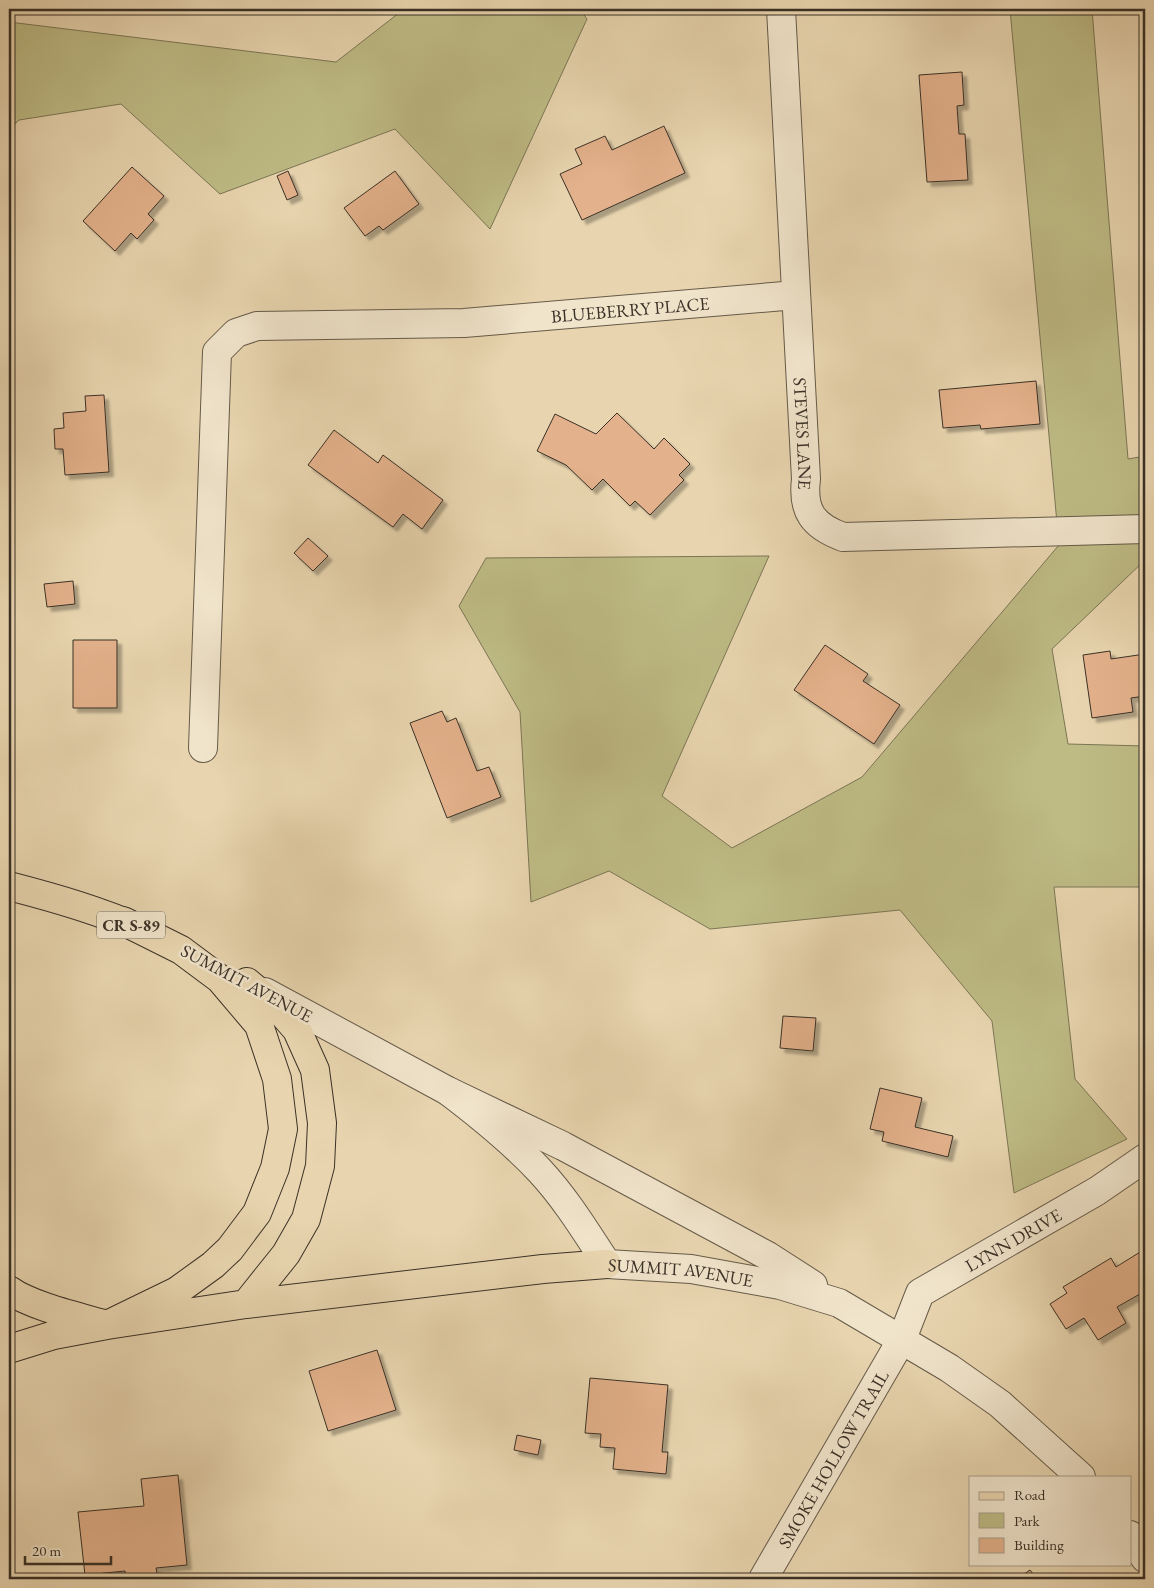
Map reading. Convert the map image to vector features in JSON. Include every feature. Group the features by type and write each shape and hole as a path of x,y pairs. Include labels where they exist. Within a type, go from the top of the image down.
{"main road":[{"name":"SUMMIT AVENUE","path":"9,886 54,898 123,921 194,954 247,982"},
{"path":"9,1290 16,1295 60,1311 107,1325 177,1292 213,1265 230,1249 257,1213 275,1168 283,1129 277,1079 259,1025 220,979 181,950 123,921"},
{"path":"246,1304 286,1254 306,1219 320,1166 322,1123 314,1070 297,1030 278,1008 247,982"},
{"path":"9,1350 54,1335 246,1304 543,1269 607,1264"}],"street":[{"name":"STEVES LANE","path":"781,9 806,505 814,521 827,532 843,537 1145,529"},
{"name":"BLUEBERRY PLACE","path":"203,748 217,352 236,333 256,326 464,323 796,295"},
{"name":"SUMMIT AVENUE","path":"247,982 448,1090 563,1146 768,1256 839,1303 902,1338 949,1368 1000,1404 1080,1476"},
{"name":"SUMMIT AVENUE","path":"448,1090 497,1128 541,1172 576,1217 607,1264 691,1268 780,1285 839,1303"},
{"name":"LYNN DRIVE","path":"902,1338 920,1293 1097,1191 1145,1158"},
{"name":"SMOKE HOLLOW TRAIL","path":"763,1579 902,1338"},
{"path":"1132,1537 1145,1558"}],"green space":[{"path":"404,9 580,9 587,19 490,229 395,129 220,194 121,104 19,120 9,130 9,22 336,62"},
{"path":"1010,9 1092,9 1128,459 1145,456 1145,560 1052,649 1068,744 1145,746 1145,887 1054,887 1075,1079 1127,1139 1014,1193 992,1021 900,910 710,929 609,871 531,902 520,712 459,606 486,558 769,556 662,796 732,848 862,777 1059,545"}],"building":[{"path":"962,72 964,105 957,106 959,134 965,134 968,180 927,182 919,75"},
{"path":"664,126 685,173 582,220 560,174 582,164 575,149 605,136 612,150"},
{"path":"132,167 164,196 148,214 154,220 137,239 131,233 115,251 83,221"},
{"path":"288,171 298,195 287,200 277,176"},
{"path":"395,171 419,204 383,230 379,226 365,236 344,208"},
{"path":"1036,381 1040,424 981,429 980,425 943,428 939,390"},
{"path":"104,395 109,472 65,475 63,449 55,449 54,429 64,428 63,413 86,411 85,396"},
{"path":"617,413 654,449 664,438 690,464 679,475 684,480 650,515 635,501 630,506 603,479 592,490 566,465 537,451 555,414 596,434"},
{"path":"334,430 378,463 383,455 443,500 422,529 403,514 393,527 308,465"},
{"path":"308,538 328,556 313,571 294,553"},
{"path":"73,581 75,604 47,607 44,584"},
{"path":"73,640 117,640 117,708 73,708"},
{"path":"825,645 868,674 863,681 900,705 874,744 794,690"},
{"path":"1110,651 1111,659 1145,654 1145,696 1131,698 1133,712 1092,718 1083,655"},
{"path":"442,711 447,722 456,718 477,771 489,767 501,797 447,818 410,723"},
{"path":"783,1016 816,1018 813,1051 780,1048"},
{"path":"880,1088 922,1098 915,1127 953,1136 948,1157 882,1141 884,1132 870,1129"},
{"path":"1145,1249 1145,1302 1140,1294 1117,1307 1126,1323 1098,1340 1084,1318 1066,1329 1050,1304 1067,1293 1063,1287 1111,1258 1116,1267"},
{"path":"377,1350 396,1410 328,1431 309,1371"},
{"path":"590,1378 668,1385 662,1452 668,1452 666,1474 613,1469 615,1448 600,1447 601,1434 585,1433"},
{"path":"517,1435 541,1440 538,1455 514,1450"},
{"path":"178,1475 187,1565 156,1568 157,1573 153,1579 130,1579 126,1576 125,1571 85,1575 78,1512 144,1506 141,1479"},
{"path":"1030,1570 1037,1579 1017,1579"}]}
